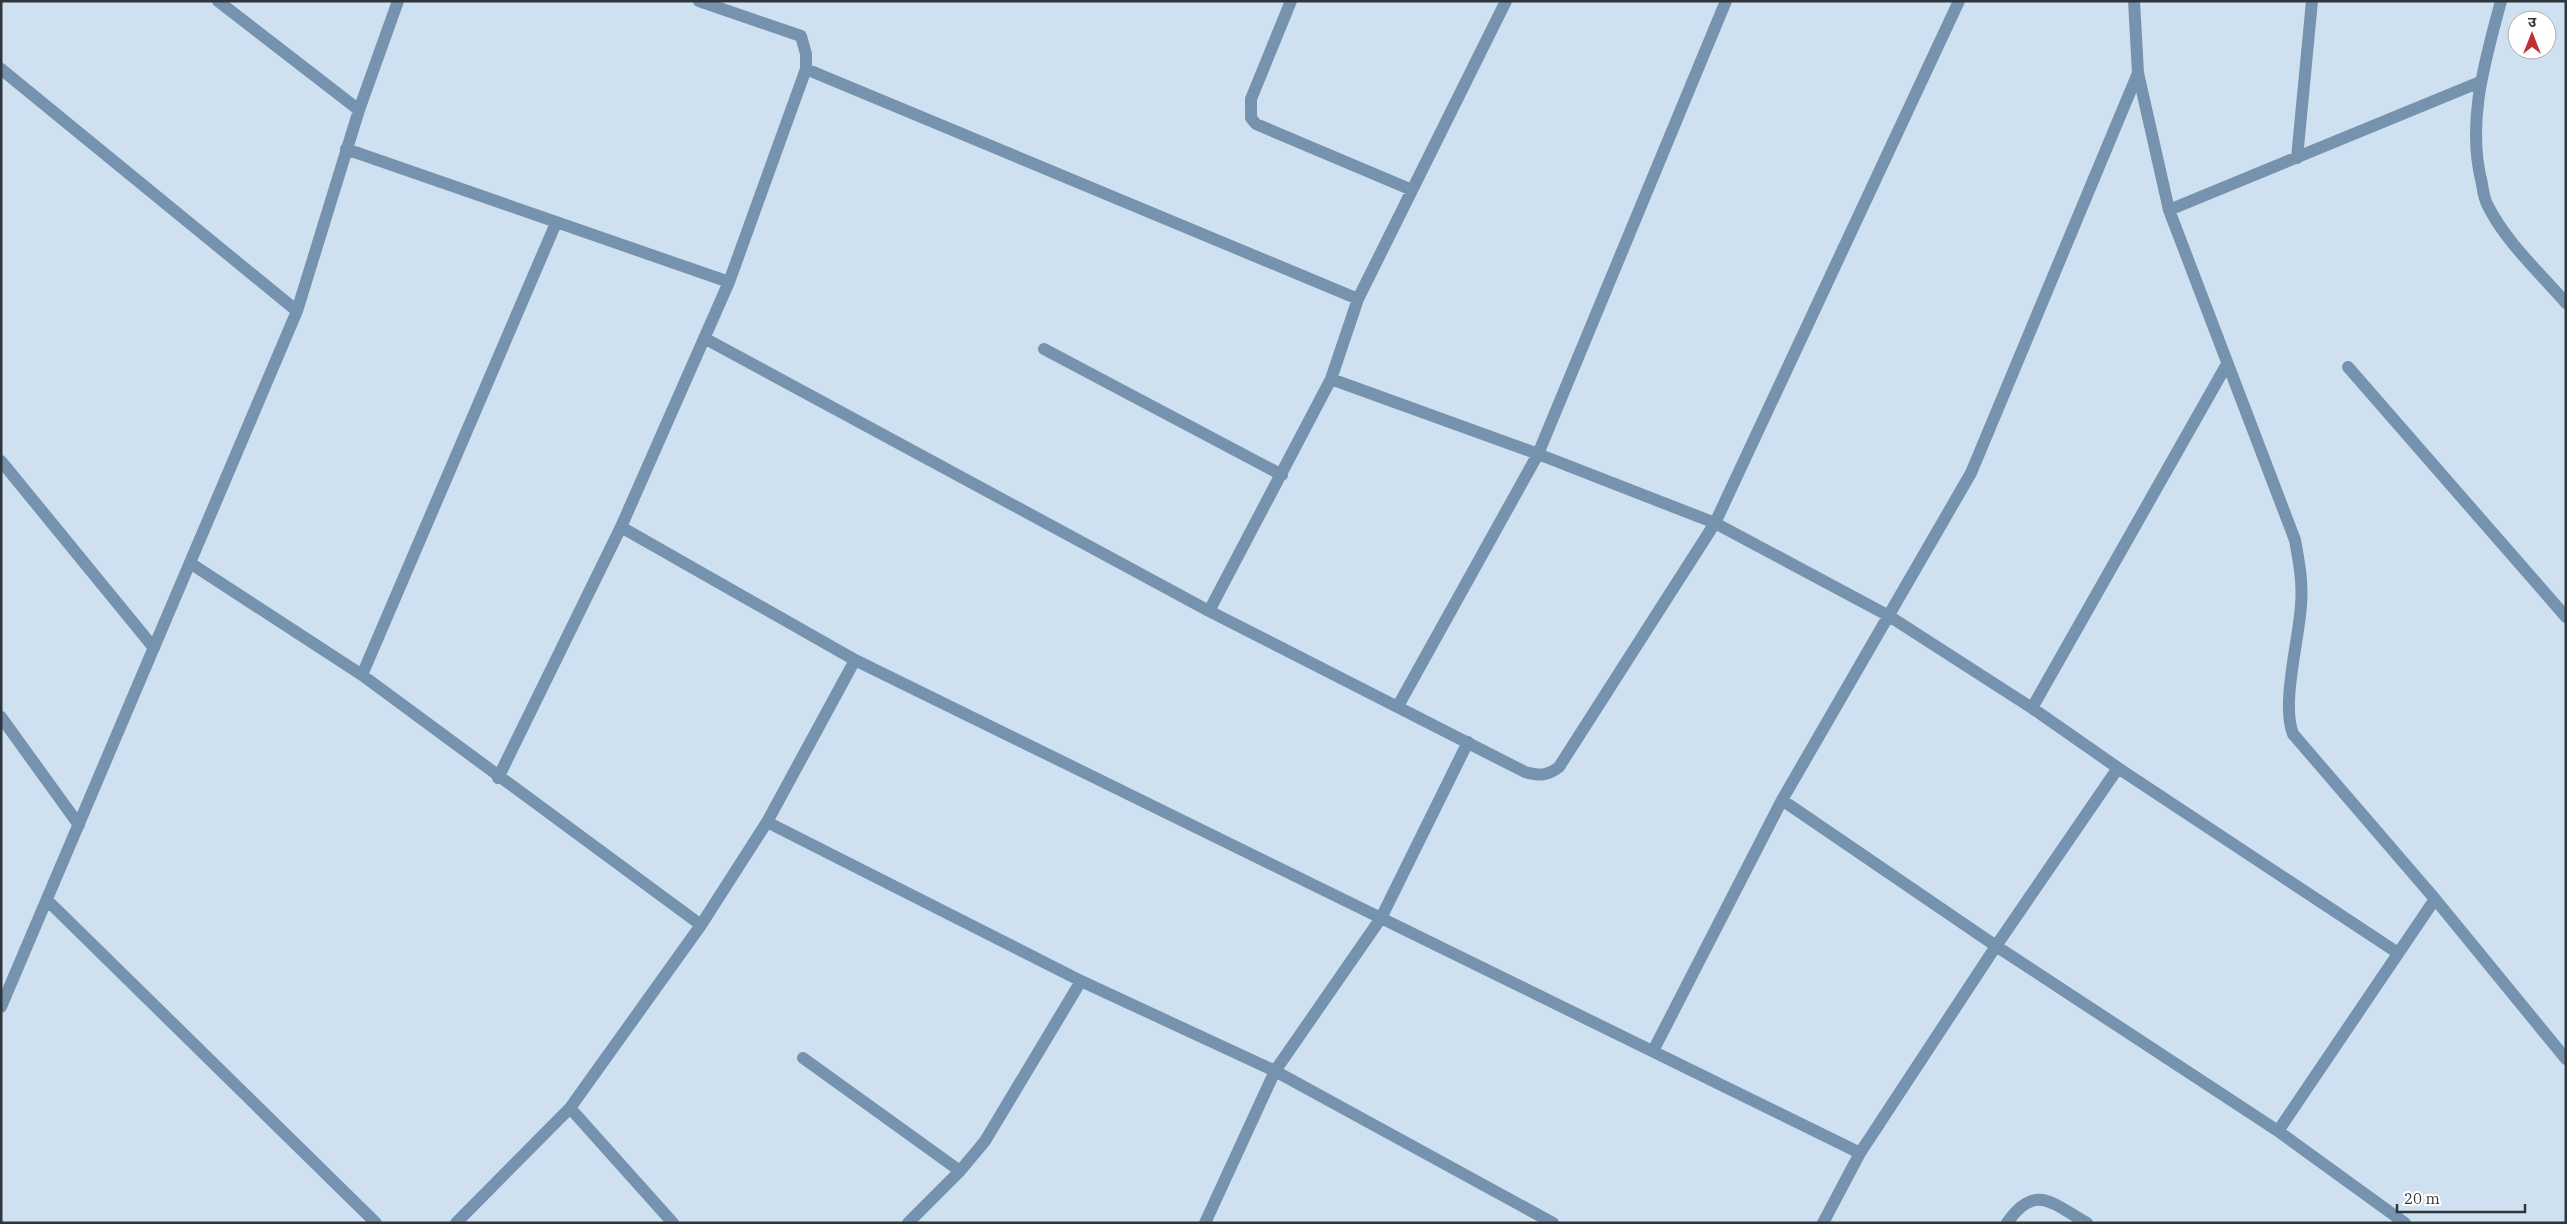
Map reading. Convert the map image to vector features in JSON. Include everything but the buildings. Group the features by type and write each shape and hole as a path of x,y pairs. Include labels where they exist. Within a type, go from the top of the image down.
{"street":[{"path":"218,1 359,110"},
{"path":"1,1007 297,311 346,148 398,1"},
{"path":"498,778 621,526 729,282 806,69 806,54 801,36 699,1"},
{"path":"1291,1 1251,99 1251,118 1256,124 1412,190"},
{"path":"1209,612 1331,379 1358,299 1506,1"},
{"path":"1398,706 1538,454 1726,1"},
{"path":"704,338 1209,612 1398,706 1525,772 1540,776 1549,774 1559,767 1715,523 1959,1"},
{"path":"2134,1 2138,73 2168,210 2295,540 2302,573 2301,604 2289,705 2289,724 2293,734 2435,899 2566,1059"},
{"path":"2298,158 2312,1"},
{"path":"2501,1 2480,82 2476,125 2477,163 2486,204 2503,232 2566,303"},
{"path":"1,69 297,311"},
{"path":"806,69 1358,299"},
{"path":"1653,1051 1782,800 1971,473 2138,73"},
{"path":"2168,210 2480,82"},
{"path":"346,148 729,282"},
{"path":"362,675 556,223"},
{"path":"1044,349 1282,475"},
{"path":"2032,708 2227,364"},
{"path":"2348,366 2566,617"},
{"path":"1331,379 1538,454 1715,523 1889,616 2032,708 2118,768 2398,953"},
{"path":"1,461 154,648"},
{"path":"621,526 855,660 1860,1153"},
{"path":"190,563 362,675 498,778 701,925"},
{"path":"456,1223 570,1108 701,925 767,822 855,660"},
{"path":"1,717 79,825"},
{"path":"1205,1223 1275,1071 1381,918 1468,742"},
{"path":"1823,1223 1860,1153 1996,946 2118,768"},
{"path":"1782,800 1996,946 2278,1131 2405,1223"},
{"path":"767,822 1082,981 1275,1071 1553,1223"},
{"path":"2278,1131 2435,899"},
{"path":"47,900 376,1223"},
{"path":"908,1223 960,1171 985,1141 1082,981"},
{"path":"802,1058 960,1171"},
{"path":"570,1108 673,1223"},
{"path":"2007,1223 2022,1204 2030,1200 2044,1199 2087,1223"}]}
